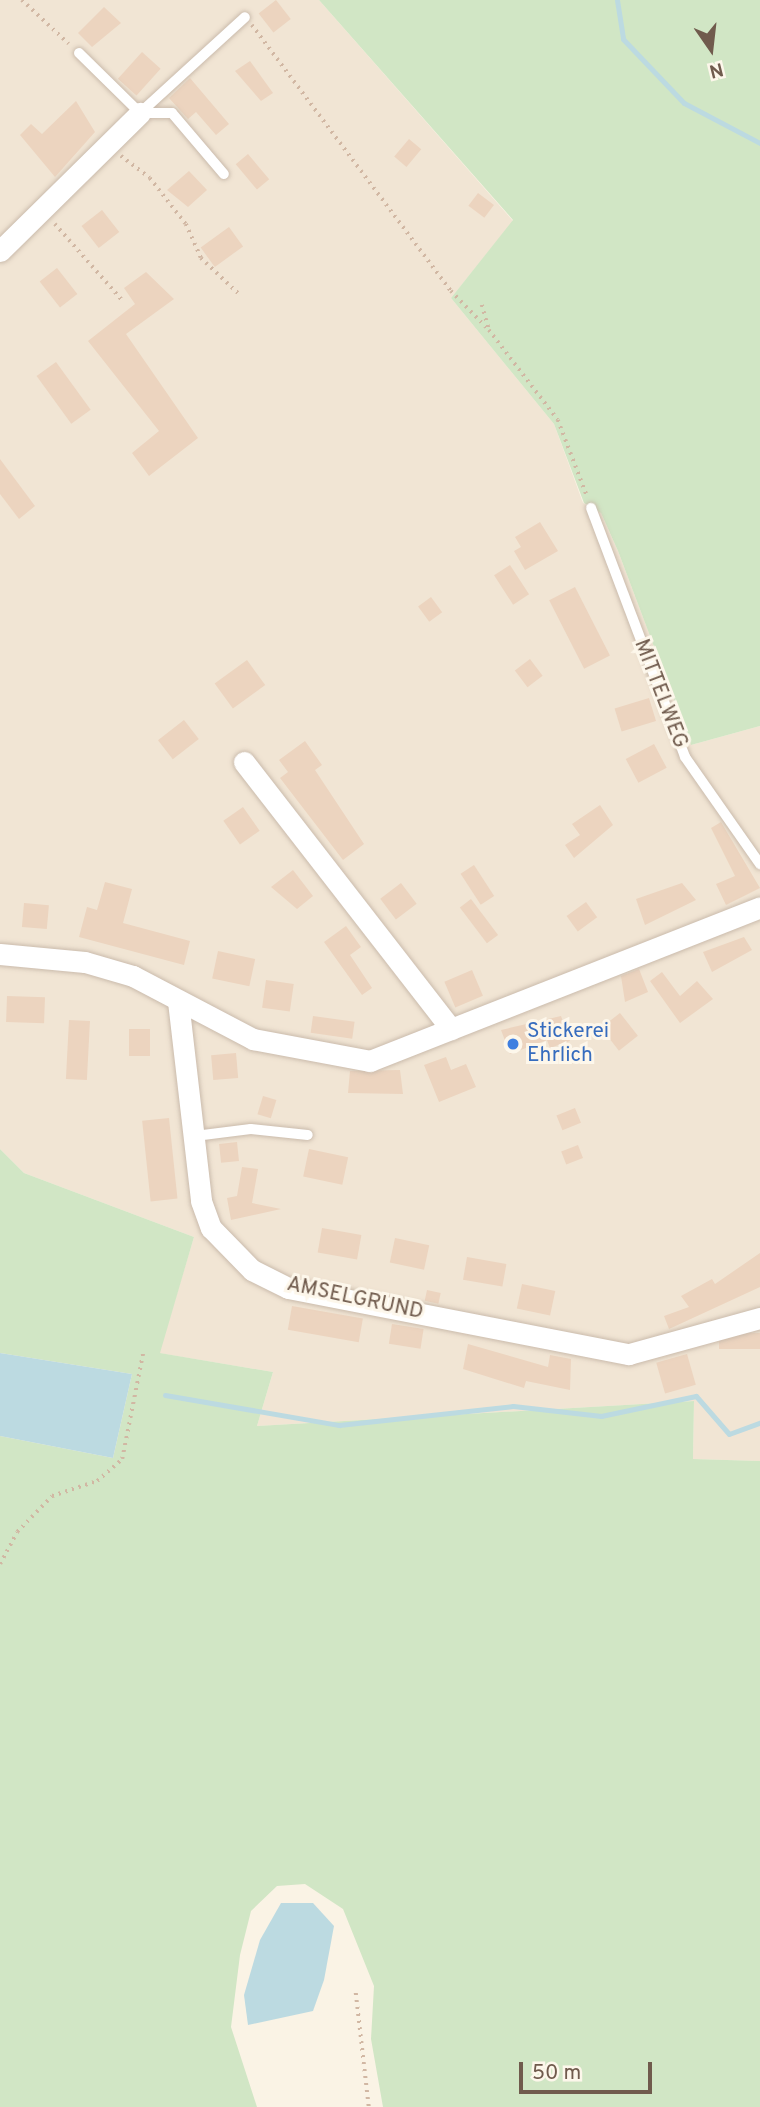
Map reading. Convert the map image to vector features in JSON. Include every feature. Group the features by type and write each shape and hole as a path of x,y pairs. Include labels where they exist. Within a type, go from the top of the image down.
{"street":[{"path":"0,251 140,113"},
{"path":"244,762 451,1029"},
{"path":"0,954 85,962 133,976 253,1039 331,1058 389,1058 451,1029 760,907"},
{"name":"AMSELGRUND","path":"178,1001 201,1201 212,1228 252,1270 288,1288 629,1354 760,1318"}],"lane":[{"path":"140,113 245,17"},
{"path":"79,53 140,113 172,113 224,174"},
{"name":"MITTELWEG","path":"591,508 685,757 760,864"},
{"path":"195,1136 251,1129 308,1135"}],"path":[{"path":"22,0 79,53"},
{"path":"245,17 450,291 489,330 558,420 591,508"},
{"path":"104,149 150,178 186,224 201,258 238,293"},
{"path":"42,210 122,301"},
{"path":"482,305 489,330"},
{"path":"0,1564 17,1532 52,1496 97,1480 122,1459 143,1353"},
{"path":"356,1993 369,2107"}],"shaded area":[{"path":"0,0 319,0 513,221 451,298 554,424 583,503 601,513 618,551 691,745 760,726 760,1461 693,1459 694,1401 257,1426 273,1372 159,1353 194,1237 24,1173 0,1149"}],"green space":[{"path":"319,0 760,0 760,726 691,745 618,551 601,513 584,503 554,424 451,298 513,220"},
{"path":"0,1149 24,1173 194,1237 160,1353 273,1372 257,1426 694,1401 693,1459 760,1461 760,2107 383,2107 371,2039 374,1986 343,1909 305,1884 277,1886 251,1911 240,1955 231,2027 257,2107 0,2107 0,1436 113,1458 132,1374 0,1353"}],"water":[{"path":"0,1353 132,1374 113,1458 0,1436"},
{"path":"281,1903 313,1903 334,1926 324,1980 313,2011 248,2025 244,1995 260,1940"}],"building":[{"path":"276,0 291,19 273,32 259,14"},
{"path":"104,7 121,23 92,47 78,33"},
{"path":"142,52 161,69 136,95 118,79"},
{"path":"250,61 273,93 261,101 235,71"},
{"path":"190,78 229,124 216,135 196,112 188,119 169,98"},
{"path":"76,101 95,132 55,177 20,135 31,124 42,134"},
{"path":"409,139 421,149 406,167 394,157"},
{"path":"248,154 269,179 257,190 236,164"},
{"path":"189,171 207,190 188,207 167,190"},
{"path":"478,193 494,205 484,218 468,206"},
{"path":"102,210 119,232 99,248 82,226"},
{"path":"229,227 243,246 215,267 201,248"},
{"path":"57,268 77,294 60,308 40,282"},
{"path":"146,272 174,299 126,334 198,438 149,476 132,453 159,431 88,341 135,304 124,288"},
{"path":"56,362 91,410 71,424 37,376"},
{"path":"0,459 35,506 19,519 0,494"},
{"path":"540,522 558,551 525,570 514,551 521,547 515,537"},
{"path":"510,565 529,594 513,605 494,575"},
{"path":"575,587 610,656 584,669 549,600"},
{"path":"431,597 442,612 429,622 418,606"},
{"path":"530,659 543,676 527,687 515,670"},
{"path":"247,660 265,685 233,709 215,684"},
{"path":"649,698 656,721 622,731 615,709"},
{"path":"184,720 199,739 173,759 158,740"},
{"path":"305,741 322,765 315,770 364,844 343,860 280,778 288,772 279,760"},
{"path":"654,744 667,768 638,783 626,759"},
{"path":"600,805 613,825 574,858 565,845 580,835 572,824"},
{"path":"243,807 260,831 240,845 223,821"},
{"path":"721,822 760,888 726,905 716,884 735,876 711,828"},
{"path":"474,865 494,896 481,905 461,874"},
{"path":"293,870 313,896 297,909 271,887"},
{"path":"105,882 132,889 123,923 190,941 184,965 79,937 87,907 97,910"},
{"path":"401,883 417,904 396,919 380,899"},
{"path":"682,883 696,900 645,925 636,899"},
{"path":"471,899 498,935 487,943 460,907"},
{"path":"586,902 597,917 578,931 567,916"},
{"path":"24,903 49,905 47,929 22,927"},
{"path":"346,926 361,947 350,955 372,988 362,995 324,942"},
{"path":"744,937 752,950 712,972 703,952"},
{"path":"218,951 255,959 249,986 212,978"},
{"path":"639,969 648,992 625,1002 621,976"},
{"path":"472,970 483,996 455,1007 444,982"},
{"path":"662,972 680,996 697,981 713,999 680,1023 650,981"},
{"path":"266,980 294,984 290,1012 262,1008"},
{"path":"7,996 45,997 44,1023 6,1022"},
{"path":"620,1013 638,1036 619,1051 601,1028"},
{"path":"313,1016 355,1022 352,1039 311,1033"},
{"path":"561,1016 570,1041 550,1048 547,1040 510,1054 501,1030"},
{"path":"69,1020 90,1021 87,1080 66,1079"},
{"path":"129,1029 150,1029 150,1056 129,1056"},
{"path":"236,1053 238,1078 213,1080 211,1055"},
{"path":"446,1057 451,1070 466,1064 476,1087 439,1102 424,1065"},
{"path":"400,1070 403,1094 348,1093 350,1071"},
{"path":"263,1096 276,1100 271,1118 257,1114"},
{"path":"575,1108 581,1123 562,1130 556,1115"},
{"path":"169,1118 177,1199 151,1201 142,1121"},
{"path":"237,1142 239,1161 221,1163 219,1144"},
{"path":"578,1145 583,1158 566,1165 561,1151"},
{"path":"309,1149 348,1157 342,1185 303,1176"},
{"path":"242,1167 258,1169 252,1203 281,1209 231,1220 227,1198 237,1196"},
{"path":"322,1228 361,1235 357,1260 318,1253"},
{"path":"395,1238 429,1245 424,1270 390,1262"},
{"path":"760,1253 760,1287 669,1329 664,1316 689,1307 681,1296 712,1279 715,1284"},
{"path":"467,1257 506,1264 502,1287 463,1280"},
{"path":"522,1284 555,1291 550,1316 517,1308"},
{"path":"427,1290 441,1293 438,1304 425,1301"},
{"path":"292,1306 363,1319 359,1342 288,1330"},
{"path":"392,1324 424,1329 420,1349 389,1344"},
{"path":"719,1333 760,1333 760,1349 719,1349"},
{"path":"468,1344 548,1367 550,1355 571,1359 570,1390 526,1381 524,1388 463,1369"},
{"path":"687,1354 696,1385 665,1394 656,1363"}],"waterway":[{"path":"617,0 623,39 684,103 760,143"},
{"path":"165,1395 339,1425 513,1406 601,1416 696,1396 729,1434 760,1423"}],"place":[{"name":"Stickerei Ehrlich","path":"513,1044"}]}
